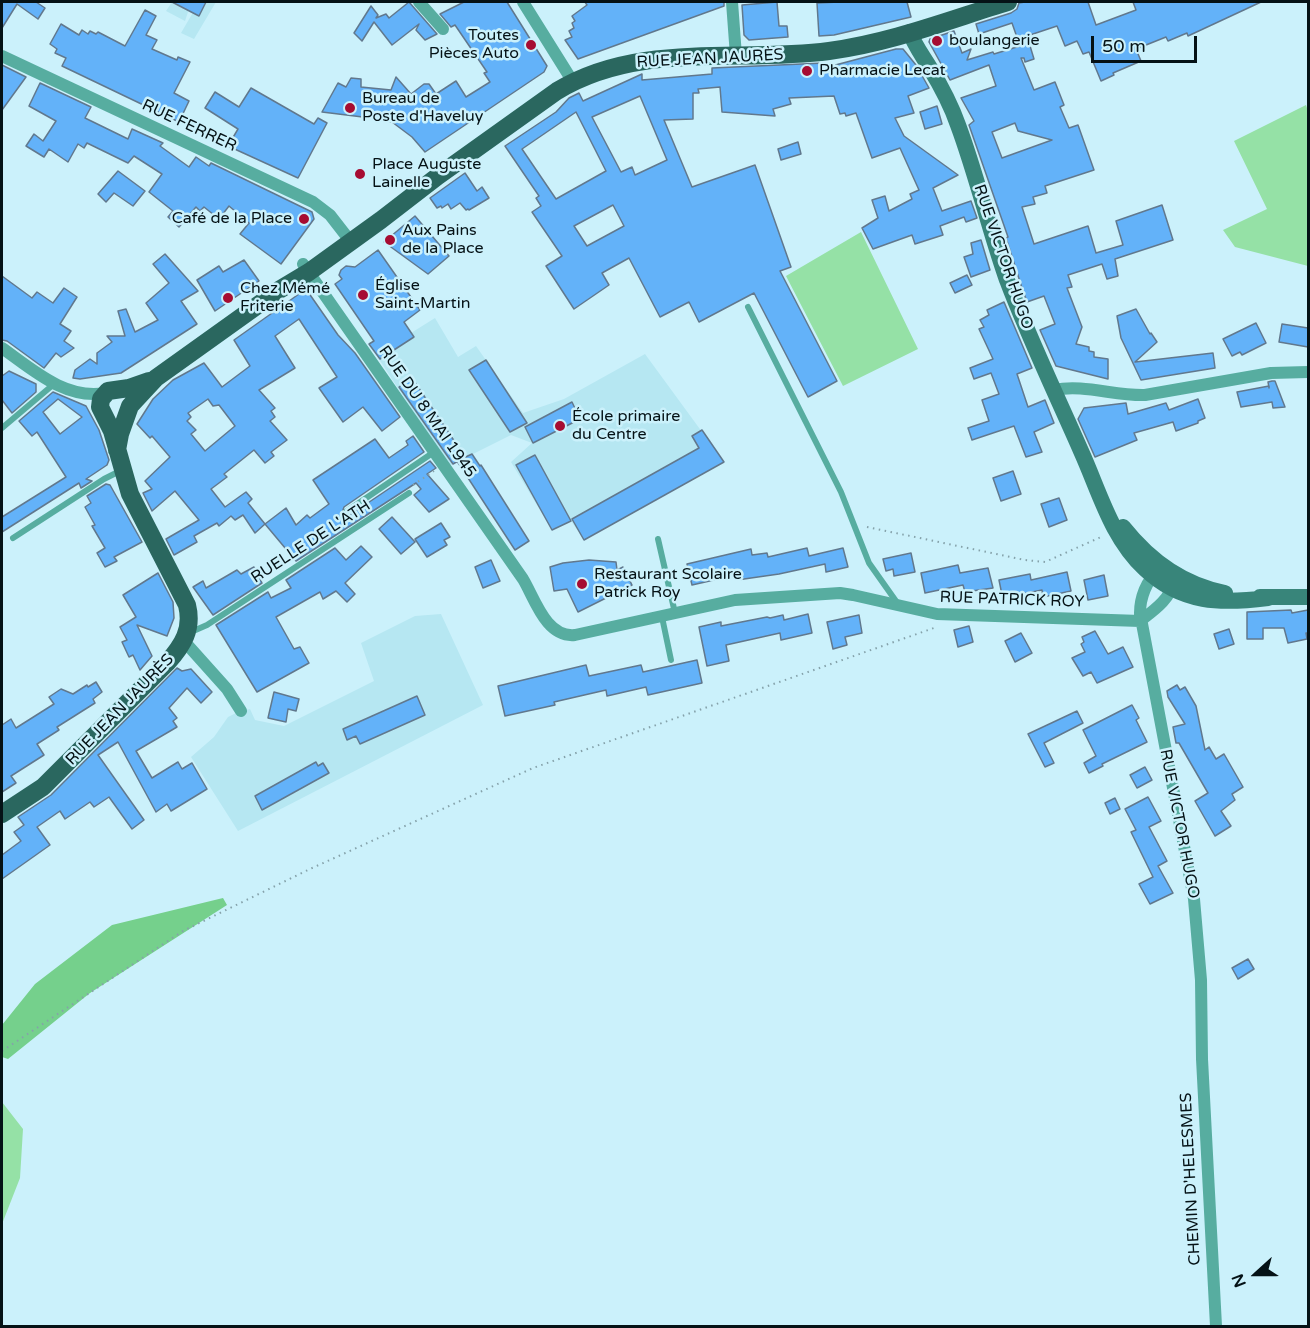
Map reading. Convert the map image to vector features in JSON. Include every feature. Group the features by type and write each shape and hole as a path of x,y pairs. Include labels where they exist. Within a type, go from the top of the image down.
{"main road":[{"name":"RUE JEAN JAURÈS","path":"2,814 26,800 53,778 162,668 186,637 189,618 187,605 140,515 122,470 100,403 112,392 135,387 156,378 279,290 347,237 401,206 438,176 573,82 608,69 637,62 826,51 865,44 1008,2"},
{"name":"RUE JEAN JAURÈS","path":"117,450 128,410 156,378"},
{"path":"105,415 117,419 128,410 127,396 112,392"}],"street":[{"path":"419,2 443,29"},
{"path":"523,2 573,82"},
{"path":"732,2 736,56"},
{"name":"RUE VICTOR HUGO","path":"910,32 953,112 1007,279 1115,531 1131,554 1164,579"},
{"name":"RUE FERRER","path":"2,56 313,202 330,215 347,237"},
{"name":"RUE DU 8 MAI 1945","path":"306,268 523,579"},
{"path":"2,348 55,384 84,395 112,392"},
{"path":"1054,390 1070,388 1145,395 1271,372 1308,372"},
{"name":"RUE VICTOR HUGO","path":"1096,483 1130,535 1153,559 1164,579"},
{"name":"RUE PATRICK ROY","path":"523,579 550,626 563,635 574,635 735,600 840,593 930,613 1140,621"},
{"path":"1140,621 1158,606 1164,579 1192,597 1212,601 1241,602 1268,598 1308,597"},
{"name":"RUE VICTOR HUGO","path":"1164,579 1141,600 1140,621 1194,899 1199,938 1202,1029"},
{"path":"186,637 227,689 241,711"},
{"name":"CHEMIN D'HELESMES","path":"1202,1029 1216,1326"}],"lane":[{"path":"748,307 818,442 870,563 898,605"},
{"path":"2,428 55,384"},
{"path":"347,511 434,452"},
{"path":"13,538 104,479 122,470"},
{"name":"RUELLE DE L'ATH","path":"186,637 409,493"},
{"path":"658,539 675,613"},
{"path":"662,616 671,660"}],"path":[{"path":"409,493 414,485 443,465"},
{"path":"855,525 1024,560 1045,562 1115,531"},
{"path":"2,1051 183,932 320,865 533,768 949,622 951,614"}],"shaded area":[{"path":"172,2 216,2 194,39 181,33 195,9 190,6 185,21 166,11"},
{"name":"École primaire du Centre","path":"435,318 458,357 476,346 523,413 564,399 645,354 724,462 584,540 571,521 552,530 511,462 532,443 511,435 449,466 369,344 404,322 411,333"},
{"path":"441,614 483,705 238,831 191,757 214,737 228,717 250,709 255,720 284,726 374,681 361,643 415,616"}],"green space":[{"path":"1306,105 1308,111 1308,266 1235,247 1223,230 1267,209 1234,141"},
{"path":"861,232 918,349 843,386 786,276"},
{"path":"223,898 227,905 90,993 8,1059 2,1057 2,1025 35,984 112,925"},
{"path":"2,1102 23,1129 20,1178 2,1224"}],"building":[{"path":"2,2 36,2 45,8 38,19 17,4 2,28"},
{"path":"172,2 206,2 199,16"},
{"path":"409,2 437,34 425,40 416,30 419,24 392,45 374,22 362,41 354,33 371,6 378,15 376,18 386,14 389,18"},
{"path":"464,2 507,2 547,66 544,72 425,152 412,137 392,122 322,112 338,83 346,87 351,78 361,79 361,87 391,90 396,77 411,94 424,84 429,84 436,94 456,81 466,97 490,82 484,73 487,72 455,25 451,27 440,14"},
{"path":"585,2 724,2 724,6 578,59 565,40 572,37 569,31 574,28 572,23 575,21 572,16 587,5"},
{"path":"777,2 779,26 787,26 788,37 749,40 744,35 742,5"},
{"path":"907,2 911,17 834,35 819,36 817,3"},
{"path":"1088,2 1096,25 1136,10 1133,2 1261,2 1188,36 1187,33 1168,41 1166,37 1136,49 1141,61 1101,81 1089,52 1083,54 1077,41 1065,46 1057,26 1027,36 1034,59 1025,62 1024,58 1021,58 1034,90 1055,82 1064,105 1060,107 1069,128 1078,125 1094,170 1045,186 1047,193 1033,197 1035,204 1022,207 1034,244 1088,226 1096,253 1123,245 1116,221 1162,205 1173,240 1115,259 1118,276 1107,279 1102,264 1068,275 1072,287 1067,288 1082,327 1076,344 1089,347 1089,351 1094,352 1094,357 1108,359 1108,379 1056,366 1040,330 1055,324 1044,296 1027,302 1006,238 1008,237 969,125 974,121 961,98 996,86 989,65 950,80 929,42 930,39 954,31 962,53 971,49 967,60 1020,46 1012,23 979,34 976,24 1011,13 1017,9 1019,3","holes":["1015,123 1018,131 1052,140 1002,158 992,132"]},
{"path":"145,10 156,16 146,35 157,40 152,49 177,60 178,57 190,62 174,93 189,101 179,122 62,66 66,58 55,53 57,49 50,44 61,24 79,35 82,30 88,34 90,31 96,34 98,32 125,46"},
{"path":"903,49 916,65 929,88 908,96 914,113 895,118 904,136 958,175 933,188 942,211 971,201 977,218 966,222 964,217 940,226 943,235 915,244 912,235 873,249 862,228 878,218 872,200 885,196 889,211 912,199 910,194 919,190 900,148 872,158 856,113 846,116 845,113 840,114 834,96 789,98 791,104 773,109 775,116 722,112 720,87 698,89 699,93 693,93 693,119 664,120 692,187 755,165 791,267 780,271 837,381 808,397 754,293 699,322 689,302 660,317 629,258 602,273 609,285 574,309 546,266 562,256 532,212 541,206 536,198 539,196 505,146 556,112 569,98 579,93 583,101 642,74 642,80 712,74 712,68 824,63 824,68","holes":["640,96 667,160 635,175 632,167 621,172 592,117","576,112 606,171 556,199 522,149","613,205 624,226 587,246 574,226"]},
{"path":"2,65 26,77 2,110"},
{"path":"40,83 91,107 85,118 128,139 132,129 163,143 160,146 189,167 196,157 209,166 211,163 312,212 314,219 281,264 240,234 249,223 229,206 219,219 204,207 200,211 196,207 179,227 168,217 173,211 149,192 162,174 134,156 128,163 87,143 84,148 78,144 68,162 49,149 44,157 26,146 34,134 43,141 56,121 29,106"},
{"path":"251,88 314,124 318,118 327,123 298,178 228,146 238,129 205,108 215,92 239,107"},
{"path":"937,106 942,124 925,129 920,112"},
{"path":"798,142 801,154 781,160 778,149"},
{"path":"118,171 145,191 133,206 114,193 106,202 98,194"},
{"path":"465,173 477,191 482,187 489,198 469,210 466,210 460,203 451,209 448,204 437,208 430,198"},
{"path":"415,216 449,256 428,274 384,242"},
{"path":"981,240 990,270 971,277 964,257 973,254 971,243"},
{"path":"378,250 420,310 404,322 414,337 380,359 369,344 374,341 335,284 342,279 339,275 346,266 355,267"},
{"path":"165,254 198,291 181,301 197,324 121,373 73,378 75,370 90,359 97,364 97,353 112,342 107,336 125,336 118,311 126,309 135,332 158,320 146,303 169,283 153,264"},
{"path":"244,260 259,281 215,311 197,280 219,266 223,272"},
{"path":"967,275 972,285 955,293 950,283"},
{"path":"2,276 32,298 37,292 53,303 64,288 77,297 60,324 71,331 64,341 74,348 61,357 56,353 44,368 7,341 2,340"},
{"path":"306,289 400,417 382,431 363,407 343,422 319,388 337,377 299,319 275,336 295,368 259,390 275,408 271,411 275,417 270,421 287,440 271,452 274,456 265,463 254,450 224,474 227,477 211,489 225,507 246,492 252,499 248,503 265,524 255,533 243,515 235,520 231,516 219,526 217,523 194,536 197,542 174,555 166,539 199,520 175,491 152,511 143,493 152,489 145,481 170,457 152,436 150,438 137,424 153,399 173,380 204,363 222,387 250,366 234,340","holes":["208,399 213,406 219,405 235,426 205,451 191,434 196,430 187,421 191,417 188,413"]},
{"path":"1004,302 1032,368 1017,374 1028,407 1045,400 1054,423 1034,432 1042,452 1026,457 1014,426 972,440 968,428 989,421 982,400 999,394 991,373 974,379 970,368 993,359 979,329 984,327 980,320 989,315 987,310"},
{"path":"1136,309 1157,342 1135,362 1213,353 1215,368 1141,380 1121,338 1117,316"},
{"path":"1256,323 1266,343 1242,355 1240,352 1232,356 1223,339"},
{"path":"1282,324 1308,328 1308,347 1279,342"},
{"path":"486,360 527,423 510,432 469,370"},
{"path":"9,371 36,384 36,392 12,413 2,400 2,376"},
{"path":"412,378 465,457 453,464 399,387"},
{"path":"1275,381 1285,407 1273,408 1272,402 1241,407 1237,392 1269,386 1268,382"},
{"path":"53,392 86,406 99,430 109,460 107,465 86,479 92,481 81,488 79,483 2,532 2,517 66,477 37,432 32,436 19,421","holes":["58,399 82,417 60,434 43,412"]},
{"path":"1198,399 1205,418 1198,423 1176,431 1173,422 1134,433 1137,440 1095,457 1078,419 1084,408 1126,403 1128,414 1166,403 1169,410"},
{"path":"572,402 580,419 533,443 525,427"},
{"path":"702,430 724,462 584,540 572,519 699,448 692,436"},
{"path":"413,436 424,452 344,507 342,513 345,516 350,515 430,461 436,468 427,474 449,499 429,512 414,495 421,489 416,483 296,561 265,524 286,508 296,525 307,515 310,518 329,504 313,480 375,439 389,458 408,445 406,441"},
{"path":"472,454 529,541 515,550 457,461"},
{"path":"535,455 571,521 552,530 516,465"},
{"path":"1013,471 1021,494 1001,501 993,478"},
{"path":"106,484 110,485 142,542 114,557 117,561 105,567 97,553 105,548 92,526 95,525 85,507 91,503 87,496"},
{"path":"1059,498 1067,520 1049,527 1041,504"},
{"path":"392,517 415,542 401,554 379,529"},
{"path":"441,523 450,537 444,540 447,545 427,557 415,539"},
{"path":"361,546 372,557 345,583 355,594 347,602 336,591 323,599 320,592 276,617 294,649 300,647 309,663 257,692 216,625 268,592 271,598 291,588 286,580 335,548 346,560"},
{"path":"807,548 809,556 843,548 848,567 826,572 825,564 737,580 736,575 692,585 687,564 751,549 752,555 767,553 768,557"},
{"path":"911,553 915,572 894,576 893,569 886,571 883,559"},
{"path":"491,560 500,581 483,588 475,567"},
{"path":"589,560 616,562 617,570 623,567 632,585 578,612 567,589 554,591 550,567"},
{"path":"958,565 960,573 988,568 993,588 965,592 963,585 925,593 921,573"},
{"path":"254,567 262,583 213,615 193,587 203,581 206,588 237,570 241,574"},
{"path":"1067,572 1071,591 1043,597 1042,590 1012,596 1012,593 1002,595 999,580 1030,574 1031,580"},
{"path":"158,573 173,602 174,618 167,636 137,625 152,656 140,670 133,655 129,657 122,642 127,640 120,627 136,617 123,595"},
{"path":"1104,575 1108,596 1088,600 1084,580"},
{"path":"1291,610 1292,613 1308,610 1307,639 1288,643 1284,628 1263,628 1263,639 1247,639 1247,612"},
{"path":"808,614 812,633 781,640 780,633 726,645 729,661 707,666 699,627 721,622 721,626 783,615 784,620"},
{"path":"859,615 862,633 845,637 847,645 833,649 827,622"},
{"path":"969,626 973,642 958,647 954,630"},
{"path":"1229,629 1234,644 1219,649 1214,634"},
{"path":"1095,631 1108,654 1123,647 1133,667 1097,683 1091,672 1083,676 1072,658 1085,652 1081,644 1084,642 1082,637"},
{"path":"1021,633 1032,653 1015,662 1005,641"},
{"path":"697,660 702,683 648,695 646,687 607,696 606,690 554,702 555,705 505,716 498,686 586,665 589,676 641,665 643,672"},
{"path":"177,668 182,671 191,669 212,692 201,703 187,688 169,708 177,718 173,721 177,727 136,751 152,778 178,762 182,769 192,763 207,789 171,811 167,804 156,812 118,742 98,755 144,820 132,829 109,797 94,807 90,802 65,819 60,811 37,827 50,845 2,879 2,855 21,841 14,832 24,825 18,817 51,795"},
{"path":"96,682 102,692 93,699 95,703 57,727 59,730 37,744 44,755 11,776 16,783 2,792 2,725 11,719 16,728 54,704 49,697 61,689 73,694"},
{"path":"1177,685 1180,690 1185,687 1196,706 1205,750 1209,747 1216,759 1224,754 1243,787 1232,794 1235,800 1221,811 1231,826 1215,836 1195,801 1208,793 1179,743 1176,743 1173,727 1185,724 1168,697 1167,691"},
{"path":"274,692 299,699 296,711 288,709 286,722 268,718"},
{"path":"417,696 425,715 360,744 356,736 347,740 343,729"},
{"path":"1132,705 1139,718 1136,720 1147,742 1102,764 1103,766 1089,773 1084,763 1096,756 1083,730"},
{"path":"1077,711 1083,723 1044,743 1054,763 1045,767 1028,734"},
{"path":"316,762 318,766 323,763 329,773 262,810 255,796"},
{"path":"1145,767 1152,780 1137,788 1130,775"},
{"path":"1148,797 1161,821 1149,827 1167,861 1158,866 1173,893 1150,904 1139,884 1153,877 1131,832 1136,830 1125,809"},
{"path":"1115,798 1120,809 1110,814 1105,803"},
{"path":"1248,959 1254,969 1238,979 1232,968"}],"place":[{"name":"boulangerie","path":"937,41"},
{"name":"Toutes Pièces Auto","path":"531,45"},
{"name":"Pharmacie Lecat","path":"807,71"},
{"name":"Bureau de Poste d'Haveluy","path":"350,108"},
{"name":"Place Auguste Lainelle","path":"360,174"},
{"name":"Café de la Place","path":"304,219"},
{"name":"Aux Pains de la Place","path":"390,240"},
{"name":"Église Saint-Martin","path":"363,295"},
{"name":"Chez Mémé Friterie","path":"228,298"},
{"name":"École primaire du Centre","path":"560,426"},
{"name":"Restaurant Scolaire Patrick Roy","path":"582,584"}]}
